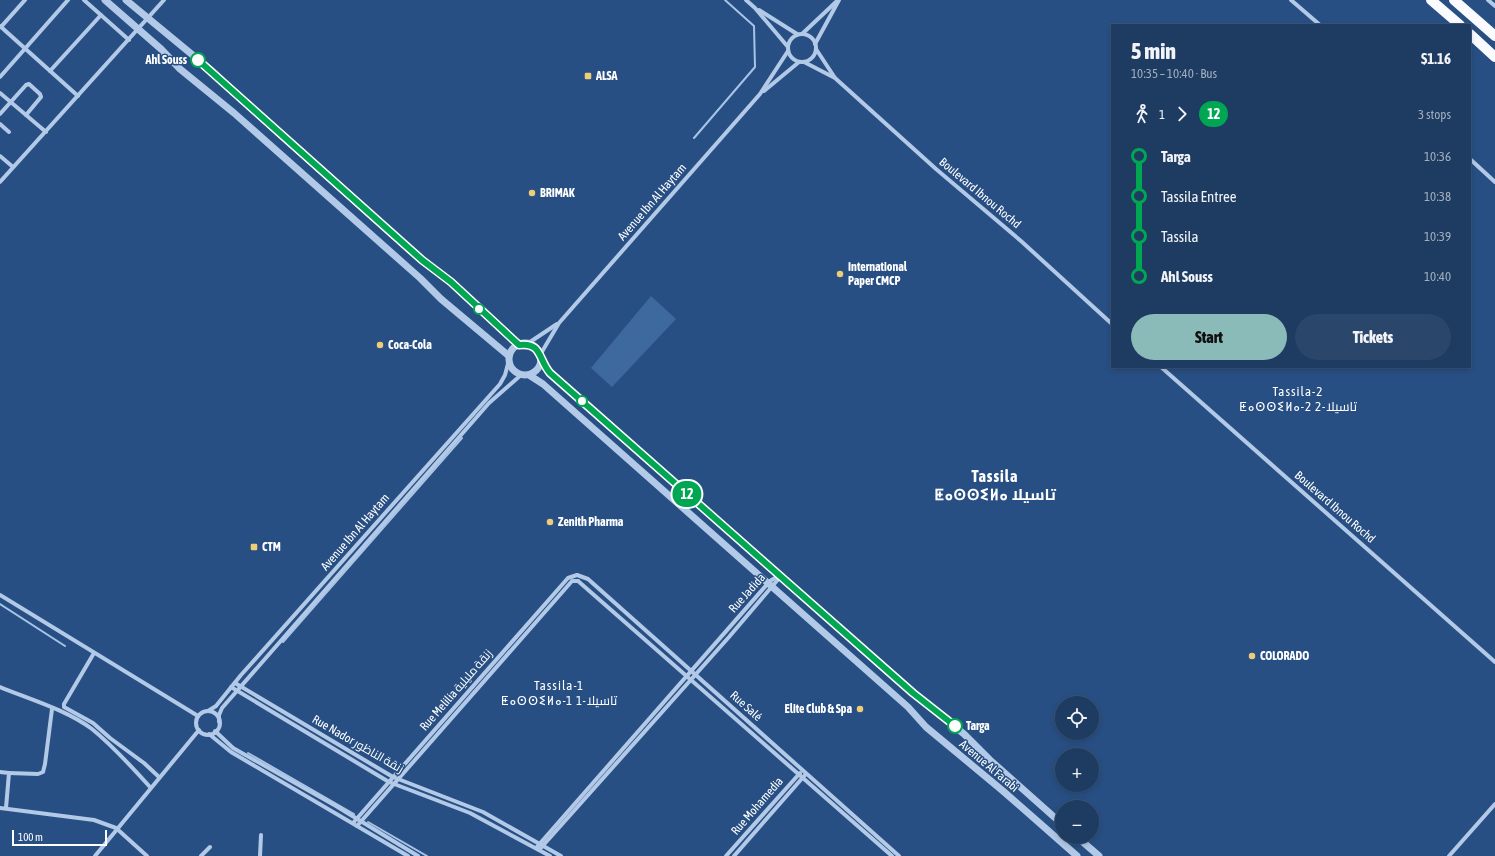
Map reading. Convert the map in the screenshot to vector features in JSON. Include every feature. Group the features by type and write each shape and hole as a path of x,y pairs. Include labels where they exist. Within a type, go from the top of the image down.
{"highway":[{"path":"1432,0 1459,24"},
{"path":"1454,0 1495,36"},
{"path":"1471,35 1495,57"}],"street":[{"path":"26,0 0,27 78,96"},
{"path":"0,77 68,0"},
{"path":"84,0 129,40"},
{"path":"105,0 162,49 180,69 234,113 509,358 512,370 525,375 538,368 541,358 536,348 527,344 515,347 509,358"},
{"path":"126,0 216,75 236,95 422,260 451,282 519,345"},
{"path":"0,182 164,0"},
{"path":"746,0 755,8 788,49 791,57 802,62 812,57 839,0"},
{"path":"788,49 790,40 800,34 839,0"},
{"path":"1291,0 1319,24"},
{"path":"1488,0 1495,6"},
{"path":"755,8 800,34 810,36 816,46"},
{"path":"50,71 101,15"},
{"name":"Boulevard Ibnou Rochd","path":"816,46 835,78"},
{"name":"Avenue Ibn Al Haytam","path":"541,358 559,323 760,94 788,49"},
{"name":"Boulevard Ibnou Rochd","path":"802,62 835,78 942,174 1021,241 1111,323"},
{"name":"Avenue Ibn Al Haytam","path":"760,94 802,62"},
{"path":"0,114 26,85 29,84 41,97 26,115"},
{"path":"0,92 46,132"},
{"path":"0,124 9,132"},
{"path":"0,156 13,167"},
{"path":"1471,160 1495,182"},
{"name":"Avenue Ibn Al Haytam","path":"527,344 559,323"},
{"name":"Avenue Ibn Al Haytam","path":"208,711 216,706 234,683 500,384 506,375 509,358"},
{"name":"Avenue Al Farabi","path":"541,358 550,373 781,575 913,693 964,734 990,760 1055,818"},
{"name":"Boulevard Ibnou Rochd","path":"1162,368 1495,662"},
{"name":"Avenue Ibn Al Haytam","path":"219,722 221,710 237,691 489,403 525,375"},
{"name":"Avenue Al Farabi","path":"525,375 543,384 769,586 908,707 932,732 1003,791 1077,856"},
{"path":"577,575 578,580"},
{"name":"Rue Salé","path":"577,575 588,579 899,856"},
{"name":"Rue Melilia زنقة مليلية","path":"352,823 568,578 577,575"},
{"name":"Rue Jadida","path":"541,845 692,679 769,586 773,578 781,575"},
{"name":"Rue Salé","path":"578,580 892,856"},
{"name":"Rue Melilia زنقة مليلية","path":"357,826 572,582 578,580"},
{"path":"321,586 326,590"},
{"name":"Rue Jadida","path":"538,849 691,671 769,586"},
{"path":"0,595 198,716"},
{"path":"94,653 64,705 65,708 92,723 144,763 159,777"},
{"name":"Rue Nador زنقة الناظور","path":"234,683 398,780 483,812 561,856"},
{"path":"0,687 78,720 91,728 106,741 150,787"},
{"name":"Rue Nador زنقة الناظور","path":"231,687 389,782 465,810 550,856"},
{"path":"0,772 38,774 43,772 52,709"},
{"path":"209,734 215,731 219,722 217,715 208,711 198,716 196,724 199,730 209,734 231,752 408,856"},
{"path":"78,720 81,716"},
{"path":"95,856 116,828 199,730"},
{"path":"215,731 233,748 418,856"},
{"name":"Rue Mohamedia","path":"726,856 802,770"},
{"path":"6,808 9,773"},
{"name":"Rue Mohamedia","path":"734,856 807,773"},
{"path":"1449,856 1495,804"},
{"path":"0,808 94,820 116,828 147,856"},
{"path":"260,856 261,835"},
{"path":"1085,844 1099,856"},
{"path":"201,856 210,847"}],"shaded area":[{"path":"651,296 676,319 612,387 591,368"}],"waterway":[{"path":"694,138 755,67 754,26 725,0"},
{"path":"283,642 462,438"},
{"path":"0,604 65,646"},
{"path":"248,753 354,814"},
{"path":"368,822 427,856"}],"bus line":[{"name":"12","path":"198,60 422,260 451,282 519,345 530,344 536,348 541,360 550,373 913,693 955,726"}],"place":[{"name":"Ahl Souss","path":"198,60"},
{"name":"ALSA","path":"588,76"},
{"name":"BRIMAK","path":"532,193"},
{"name":"International Paper CMCP","path":"840,274"},
{"name":"Coca-Cola","path":"380,345"},
{"name":"Zenith Pharma","path":"550,522"},
{"name":"CTM","path":"254,547"},
{"name":"COLORADO","path":"1252,656"},
{"name":"Elite Club & Spa","path":"860,709"},
{"name":"Targa","path":"955,726"}],"district":[{"name":"Tassila-2 ⵟⴰⵙⵙⵉⵍⴰ-2 2-تاسيلا","path":"1298,398"},
{"name":"Tassila ⵟⴰⵙⵙⵉⵍⴰ تاسيلا","path":"995,485"},
{"name":"Tassila-1 ⵟⴰⵙⵙⵉⵍⴰ-1 1-تاسيلا","path":"559,692"}]}
